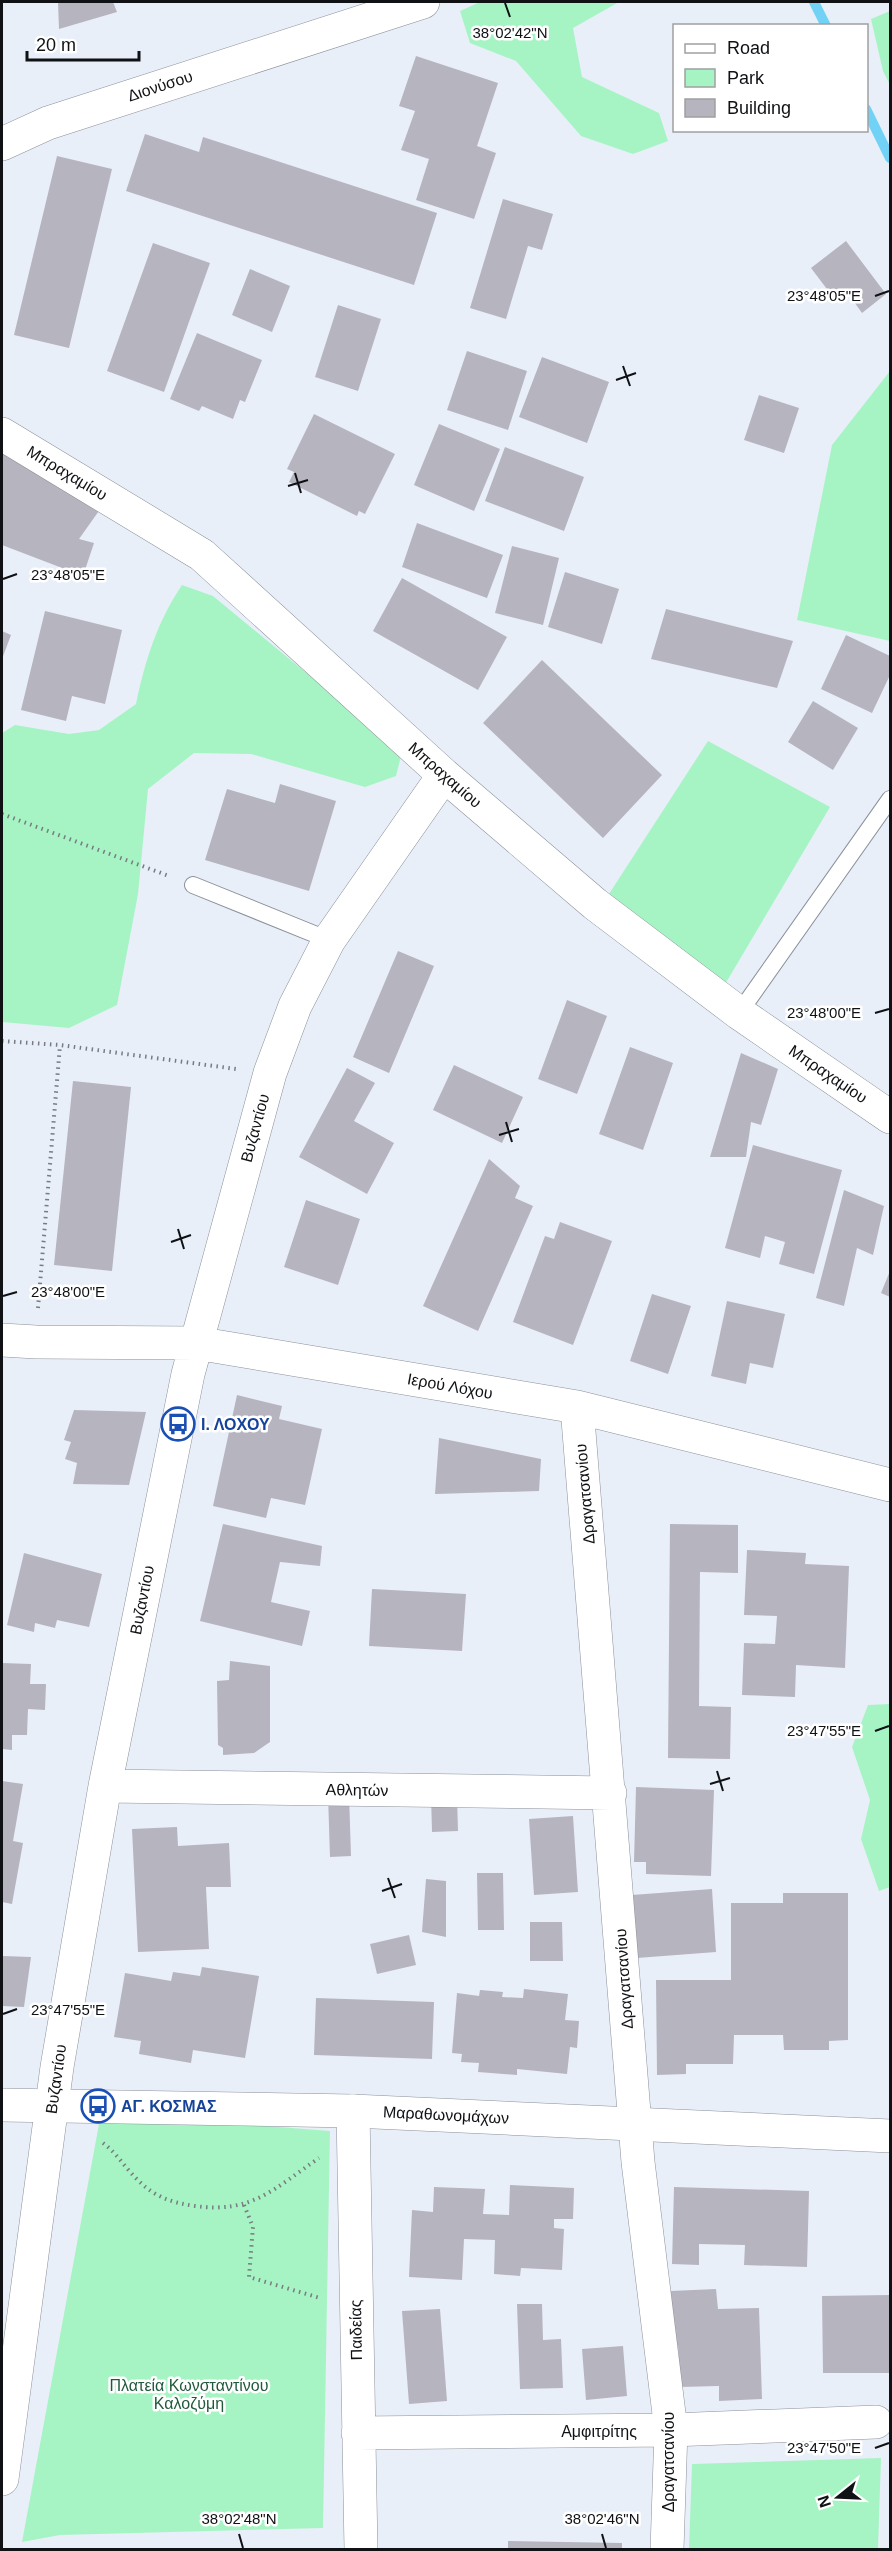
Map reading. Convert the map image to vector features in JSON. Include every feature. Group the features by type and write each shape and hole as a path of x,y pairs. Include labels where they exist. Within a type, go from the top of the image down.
{"street":[{"name":"Διονύσου","path":"2,144 48,123 423,2"},
{"name":"Μπραχαμίου","path":"2,434 202,555 444,775 595,904 739,1013 890,1116"},
{"name":"Βυζαντίου","path":"2,2479 9,2372 105,1786 196,1343 270,1073 295,1006 329,940 444,775"},
{"name":"Ιερού Λόχου","path":"2,1340 196,1343 577,1407 891,1485"},
{"name":"Δραγατσανίου","path":"577,1407 610,1793 635,2125 671,2430 667,2550"},
{"name":"Αθλητών","path":"105,1786 610,1793"},
{"name":"Μαραθωνομάχων","path":"2,2105 353,2122 635,2125 891,2136"},
{"name":"Παιδείας","path":"353,2122 361,2550"},
{"name":"Αμφιτρίτης","path":"358,2433 671,2430 876,2422"}],"lane":[{"path":"739,1013 891,799"},
{"path":"193,885 329,940"}],"path":[{"path":"2,814 193,885"},
{"path":"2,1041 60,1046 270,1073"},
{"path":"36,1342 60,1046"},
{"path":"52,2106 112,2149 141,2183 171,2203 218,2209 244,2204 277,2188 353,2122"},
{"path":"244,2204 253,2227 249,2277 356,2308"}],"green space":[{"path":"480,2 619,2 573,28 582,77 659,113 668,141 633,154 581,136 516,61 470,43 460,11"},
{"path":"890,11 890,85 883,71 871,19"},
{"path":"890,371 890,641 797,620 832,445"},
{"path":"182,585 213,596 402,752 396,776 365,787 251,754 194,753 148,789 138,894 117,1005 69,1028 2,1022 2,733 15,725 69,734 99,730 136,704 153,642"},
{"path":"708,741 830,807 724,986 607,897"},
{"path":"890,1704 890,1887 879,1891 861,1839 870,1800 852,1747 868,1705"},
{"name":"Πλατεία Κωνσταντίνου Καλοζύμη","path":"101,2113 330,2131 323,2528 60,2535 22,2542"},
{"path":"881,2458 878,2549 689,2549 692,2464"}],"building":[{"path":"58,2 113,2 117,12 59,29"},
{"path":"416,56 498,83 477,146 496,153 474,219 416,200 429,159 401,150 415,111 399,106"},
{"path":"145,134 199,152 203,137 437,213 414,285 126,191"},
{"path":"57,156 112,169 69,348 14,335"},
{"path":"503,199 553,214 542,250 528,246 506,319 470,308"},
{"path":"846,241 886,294 862,313 847,292 836,301 811,268"},
{"path":"153,243 210,263 164,392 107,371"},
{"path":"250,269 290,286 272,332 232,315"},
{"path":"338,305 381,319 358,391 315,377"},
{"path":"197,333 262,360 245,402 240,400 233,419 202,406 199,411 170,399"},
{"path":"467,351 527,371 508,430 447,410"},
{"path":"542,357 609,382 587,443 519,417"},
{"path":"759,395 799,408 784,453 744,440"},
{"path":"314,414 395,454 365,514 359,511 357,516 289,482 294,472 287,469"},
{"path":"439,424 500,449 474,511 414,485"},
{"path":"505,447 584,477 564,531 485,501"},
{"path":"2,449 101,508 79,539 94,543 83,576 2,545"},
{"path":"417,523 503,555 487,598 402,567"},
{"path":"512,546 559,558 543,625 495,613"},
{"path":"565,572 619,589 602,644 548,627"},
{"path":"402,578 507,637 478,690 373,631"},
{"path":"666,609 793,641 777,688 651,659"},
{"path":"45,611 122,630 105,704 72,696 66,721 21,710"},
{"path":"2,631 11,635 2,659"},
{"path":"846,635 890,656 890,675 872,713 821,689"},
{"path":"542,660 662,775 603,838 483,723"},
{"path":"813,701 858,728 833,770 788,742"},
{"path":"280,784 336,801 309,891 205,860 227,789 275,803"},
{"path":"398,951 434,966 389,1073 353,1057"},
{"path":"567,1000 607,1016 577,1094 538,1079"},
{"path":"630,1047 673,1063 643,1150 599,1134"},
{"path":"741,1053 778,1069 761,1125 751,1122 746,1157 710,1157"},
{"path":"454,1065 523,1097 502,1143 433,1110"},
{"path":"347,1068 375,1083 354,1121 394,1143 367,1194 299,1157"},
{"path":"73,1081 131,1087 112,1271 54,1265"},
{"path":"753,1145 842,1170 814,1274 779,1264 785,1242 765,1236 760,1258 725,1248"},
{"path":"489,1159 520,1186 515,1198 533,1206 478,1331 423,1306"},
{"path":"844,1190 884,1206 873,1255 857,1248 844,1306 816,1298"},
{"path":"306,1200 360,1219 338,1285 284,1267"},
{"path":"560,1222 612,1241 573,1345 513,1322 545,1236 554,1239"},
{"path":"890,1271 890,1297 881,1293"},
{"path":"652,1294 691,1306 668,1374 630,1361"},
{"path":"727,1301 785,1314 773,1368 750,1363 746,1384 711,1376"},
{"path":"237,1395 282,1406 279,1419 322,1429 305,1505 271,1498 266,1518 213,1506"},
{"path":"74,1410 146,1412 129,1485 73,1484 77,1463 65,1459 71,1442 64,1440"},
{"path":"439,1438 541,1459 539,1491 435,1494"},
{"path":"223,1524 322,1546 320,1566 280,1562 271,1602 310,1611 302,1646 200,1621"},
{"path":"670,1524 738,1525 738,1573 700,1572 699,1706 731,1707 730,1759 668,1758"},
{"path":"747,1550 806,1553 805,1564 849,1566 845,1668 796,1665 795,1697 742,1695 744,1643 775,1644 777,1616 744,1615"},
{"path":"24,1553 102,1574 89,1627 57,1620 55,1628 35,1623 34,1632 7,1625"},
{"path":"372,1589 466,1594 462,1651 369,1646"},
{"path":"230,1661 270,1666 270,1742 254,1753 223,1755 223,1748 218,1745 217,1681 229,1680"},
{"path":"2,1663 31,1664 30,1684 46,1684 45,1710 28,1709 27,1735 12,1735 12,1750 2,1749"},
{"path":"2,1781 23,1784 13,1841 23,1843 12,1904 2,1902"},
{"path":"636,1787 714,1790 711,1876 646,1874 646,1862 634,1862"},
{"path":"349,1794 351,1856 330,1857 328,1795"},
{"path":"431,1796 457,1796 458,1831 432,1832"},
{"path":"573,1816 578,1892 534,1895 529,1819"},
{"path":"177,1827 178,1846 229,1843 231,1887 206,1887 209,1949 138,1952 132,1829"},
{"path":"477,1873 503,1873 504,1930 478,1930"},
{"path":"426,1879 446,1881 446,1937 422,1932"},
{"path":"712,1889 716,1952 637,1958 632,1895"},
{"path":"783,1893 848,1893 848,2040 829,2041 829,2050 784,2050 783,2035 734,2035 733,2064 686,2064 686,2074 657,2075 656,1980 731,1980 731,1903 783,1903"},
{"path":"530,1922 562,1922 563,1961 530,1961"},
{"path":"409,1935 416,1965 377,1974 370,1944"},
{"path":"2,1956 31,1957 24,2007 2,2006"},
{"path":"202,1967 259,1976 245,2058 193,2050 191,2063 139,2054 141,2041 114,2037 125,1973 171,1981 173,1972 200,1976"},
{"path":"524,1989 568,1994 565,2020 579,2021 577,2048 570,2047 567,2074 517,2069 517,2075 478,2072 479,2063 461,2062 462,2054 452,2053 457,1993 479,1996 480,1990 503,1992 502,1997 523,1998"},
{"path":"316,1998 434,2002 432,2059 314,2055"},
{"path":"510,2185 574,2188 573,2219 554,2219 554,2228 564,2229 562,2270 521,2268 520,2276 494,2274 495,2240 464,2239 462,2280 409,2277 412,2210 433,2212 434,2187 485,2189 483,2214 509,2215"},
{"path":"674,2187 809,2191 807,2267 744,2265 745,2245 699,2244 699,2265 672,2264"},
{"path":"716,2289 718,2309 759,2308 762,2399 719,2401 719,2386 680,2387 678,2345 674,2345 671,2291"},
{"path":"890,2295 890,2373 823,2373 822,2296"},
{"path":"517,2304 542,2304 543,2340 561,2339 563,2388 520,2389"},
{"path":"440,2309 447,2401 409,2404 402,2311"},
{"path":"623,2346 627,2396 586,2400 582,2349"},
{"path":"508,2541 622,2543 622,2550 508,2550"}],"waterway":[{"path":"814,2 825,24"},
{"path":"868,113 890,158"}],"place":[{"name":"Ι. ΛΟΧΟΥ","path":"178,1424"},
{"name":"ΑΓ. ΚΟΣΜΑΣ","path":"98,2106"}]}
